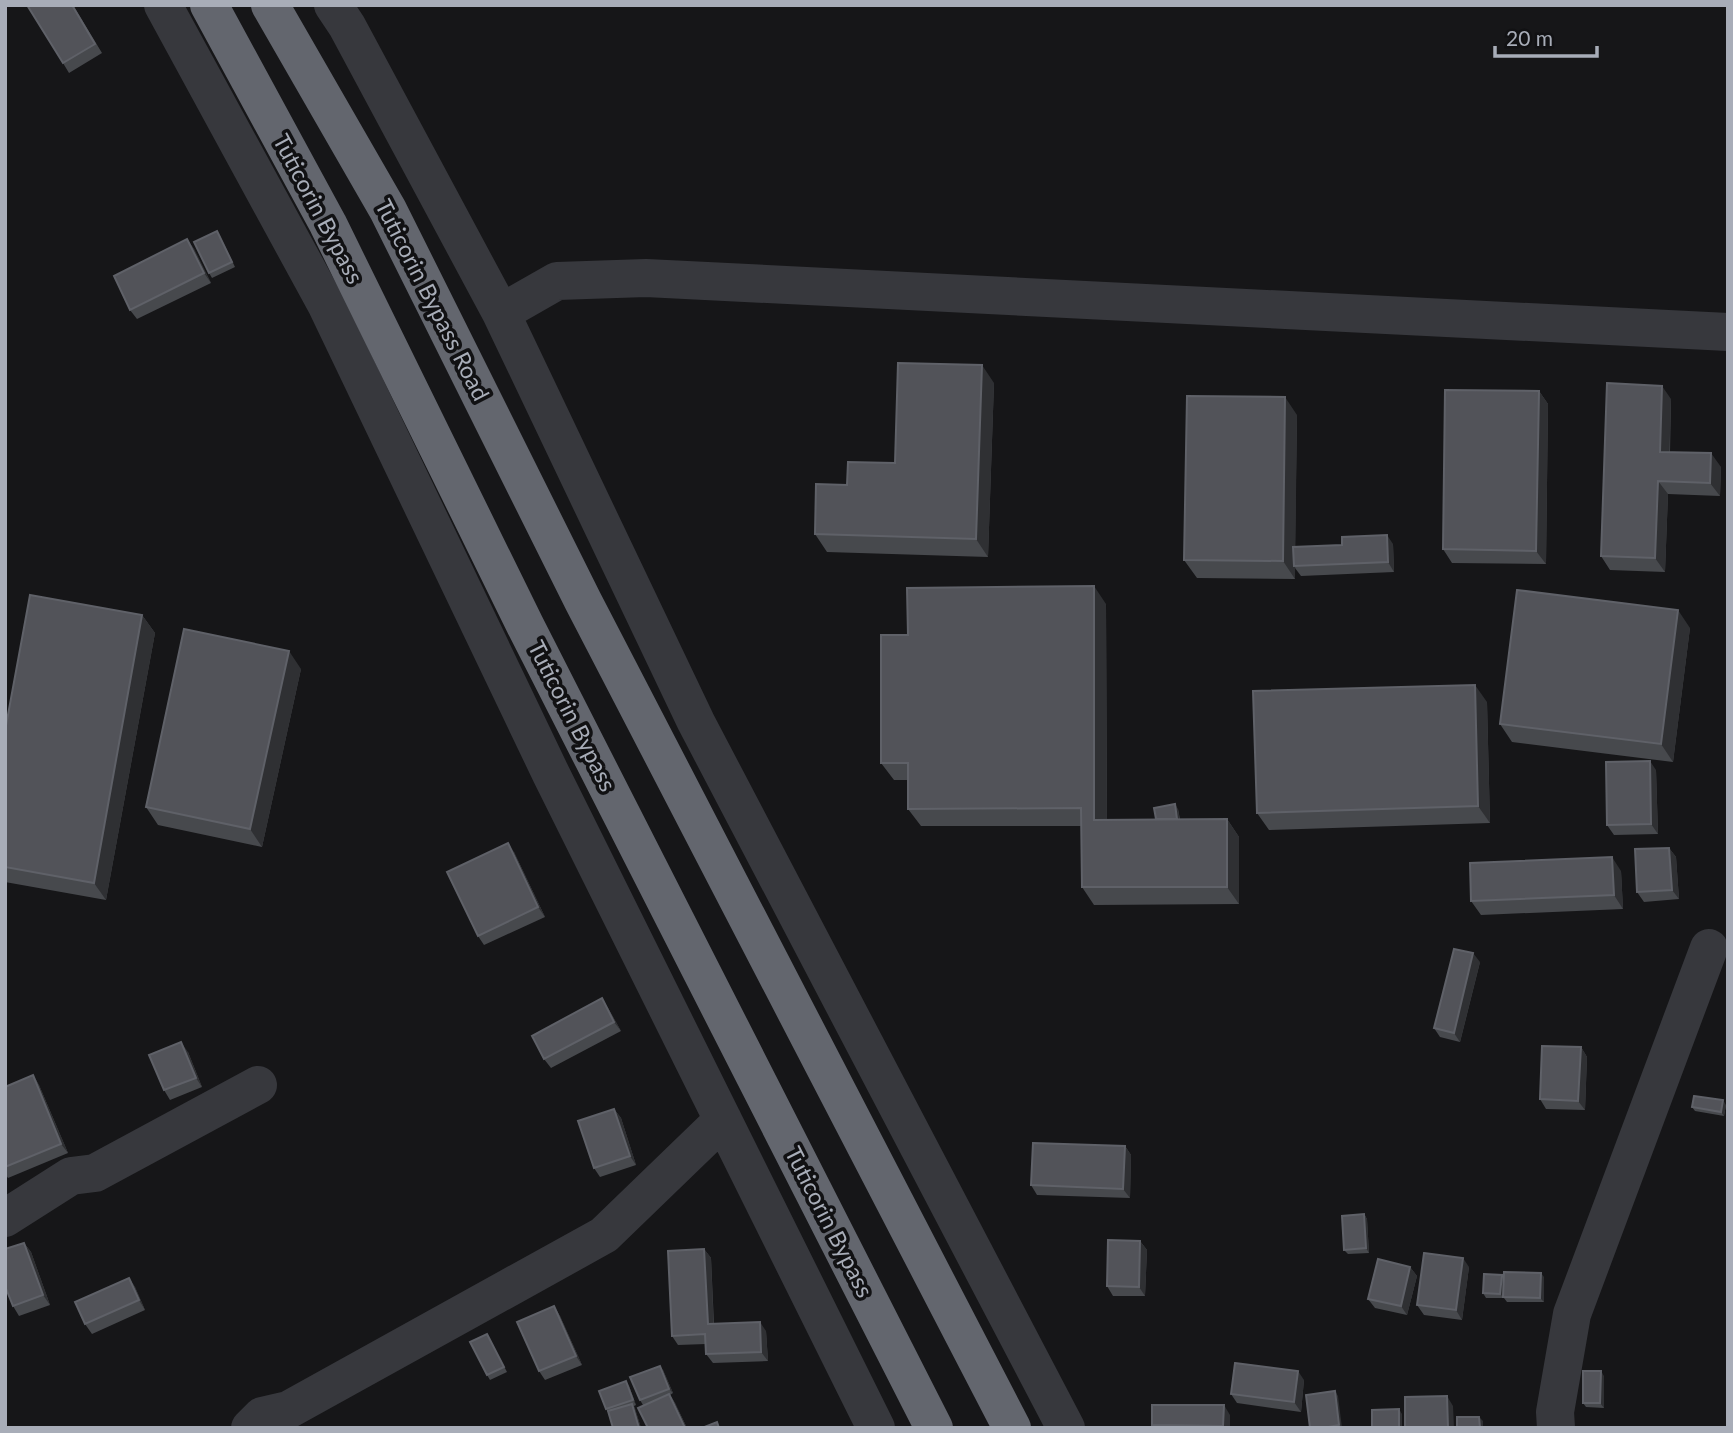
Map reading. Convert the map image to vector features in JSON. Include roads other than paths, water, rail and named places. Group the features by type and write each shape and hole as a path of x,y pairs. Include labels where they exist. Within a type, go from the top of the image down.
{"highway":[{"name":"Tuticorin Bypass","path":"209,5 328,224 525,625 934,1428"},
{"name":"Tuticorin Bypass Road","path":"270,5 388,210 583,601 1012,1428"}],"street":[{"path":"163,5 327,306 551,774 876,1428"},
{"path":"333,5 347,26 501,313 696,722 1066,1428"},
{"path":"501,313 557,281 646,278 1728,332"},
{"path":"1556,1428 1555,1412 1572,1314 1709,948"},
{"path":"5,1218 71,1176 94,1173 258,1085"},
{"path":"250,1428 262,1416 288,1410 604,1235 723,1120"}]}
